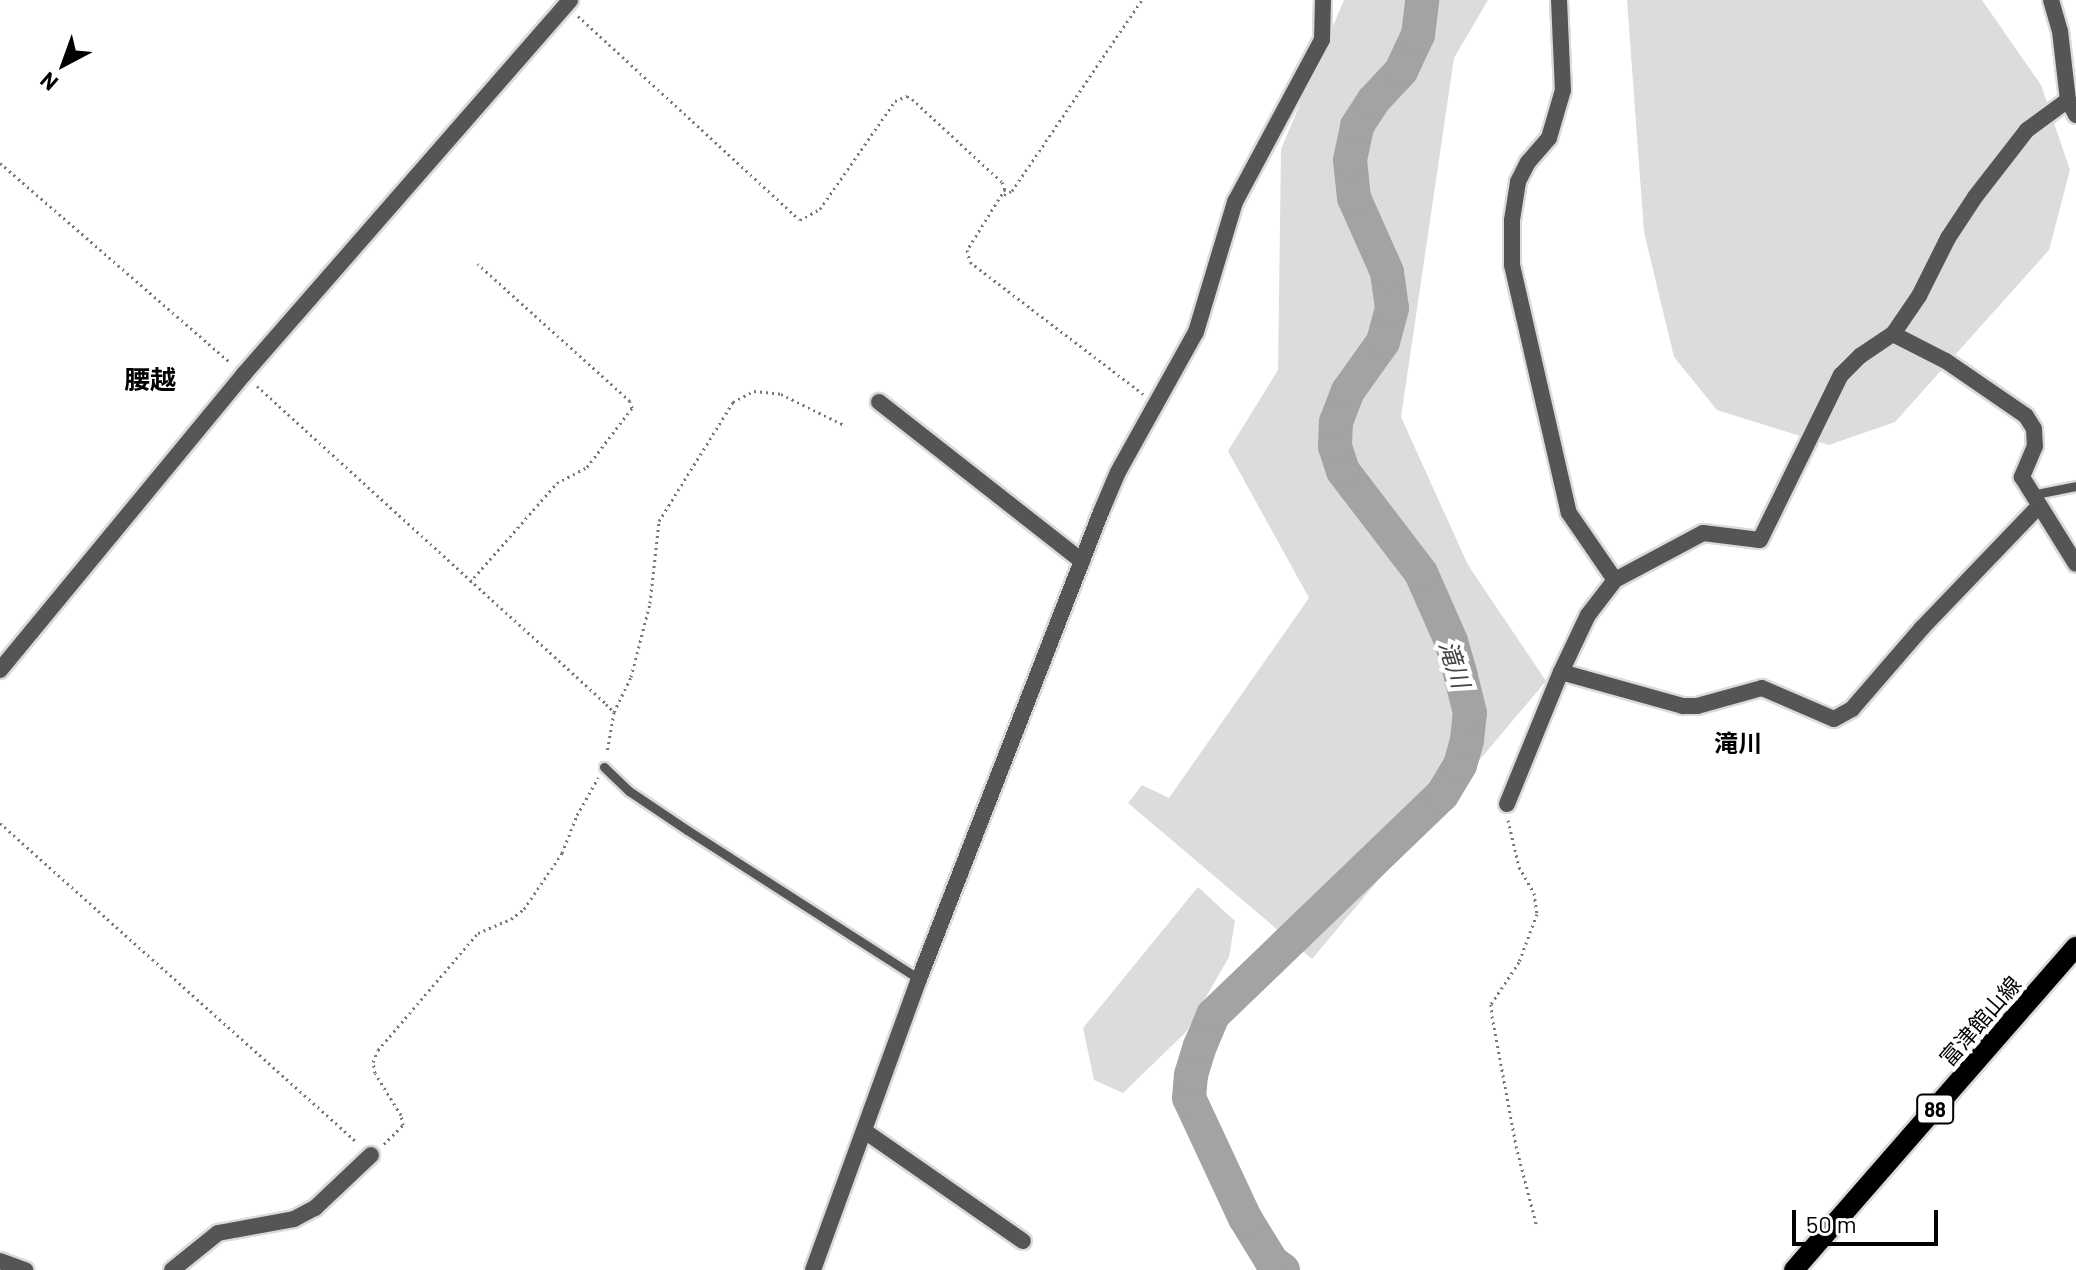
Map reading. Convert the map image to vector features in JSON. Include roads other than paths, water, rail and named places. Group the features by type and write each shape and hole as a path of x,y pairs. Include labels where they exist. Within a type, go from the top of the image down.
{"main road":[{"name":"富津館山線","path":"1794,1270 2076,947"}],"street":[{"path":"813,1270 866,1132 919,979 1082,561 1118,472 1196,332 1235,202 1322,40 1323,0"},
{"path":"1559,0 1563,90 1549,138 1528,162 1518,182 1512,221 1512,265 1569,513 1615,580"},
{"path":"1507,804 1588,615 1615,580 1703,533 1760,540 1841,375 1860,356 1893,334 1919,296 1948,238 1975,197 2027,130 2072,108 2063,43 2051,0"},
{"path":"0,670 244,374 568,3"},
{"path":"1893,334 1946,361 2026,416 2034,429 2035,446 2022,477 2035,500 2069,538 2076,564"},
{"path":"879,402 1082,561"},
{"path":"1561,672 1683,706 1697,706 1762,688 1834,719 1852,709 2035,500"},
{"path":"866,1132 1023,1241"},
{"path":"172,1270 218,1233 294,1219 315,1208 371,1155"},
{"path":"0,1261 25,1270"}],"lane":[{"path":"2035,500 2076,486"},
{"path":"604,767 629,791 919,979"}],"waterway":[{"name":"滝川","path":"1283,1270 1272,1262 1245,1218 1189,1098 1191,1075 1200,1046 1213,1015 1442,795 1460,765 1470,713 1451,641 1421,573 1343,471 1335,447 1336,422 1348,391 1383,342 1392,308 1387,272 1354,198 1350,160 1357,126 1373,101 1401,71 1418,35 1422,0"}],"district":[{"name":"腰越","path":"150,379"},
{"name":"滝川","path":"1738,743"}]}
